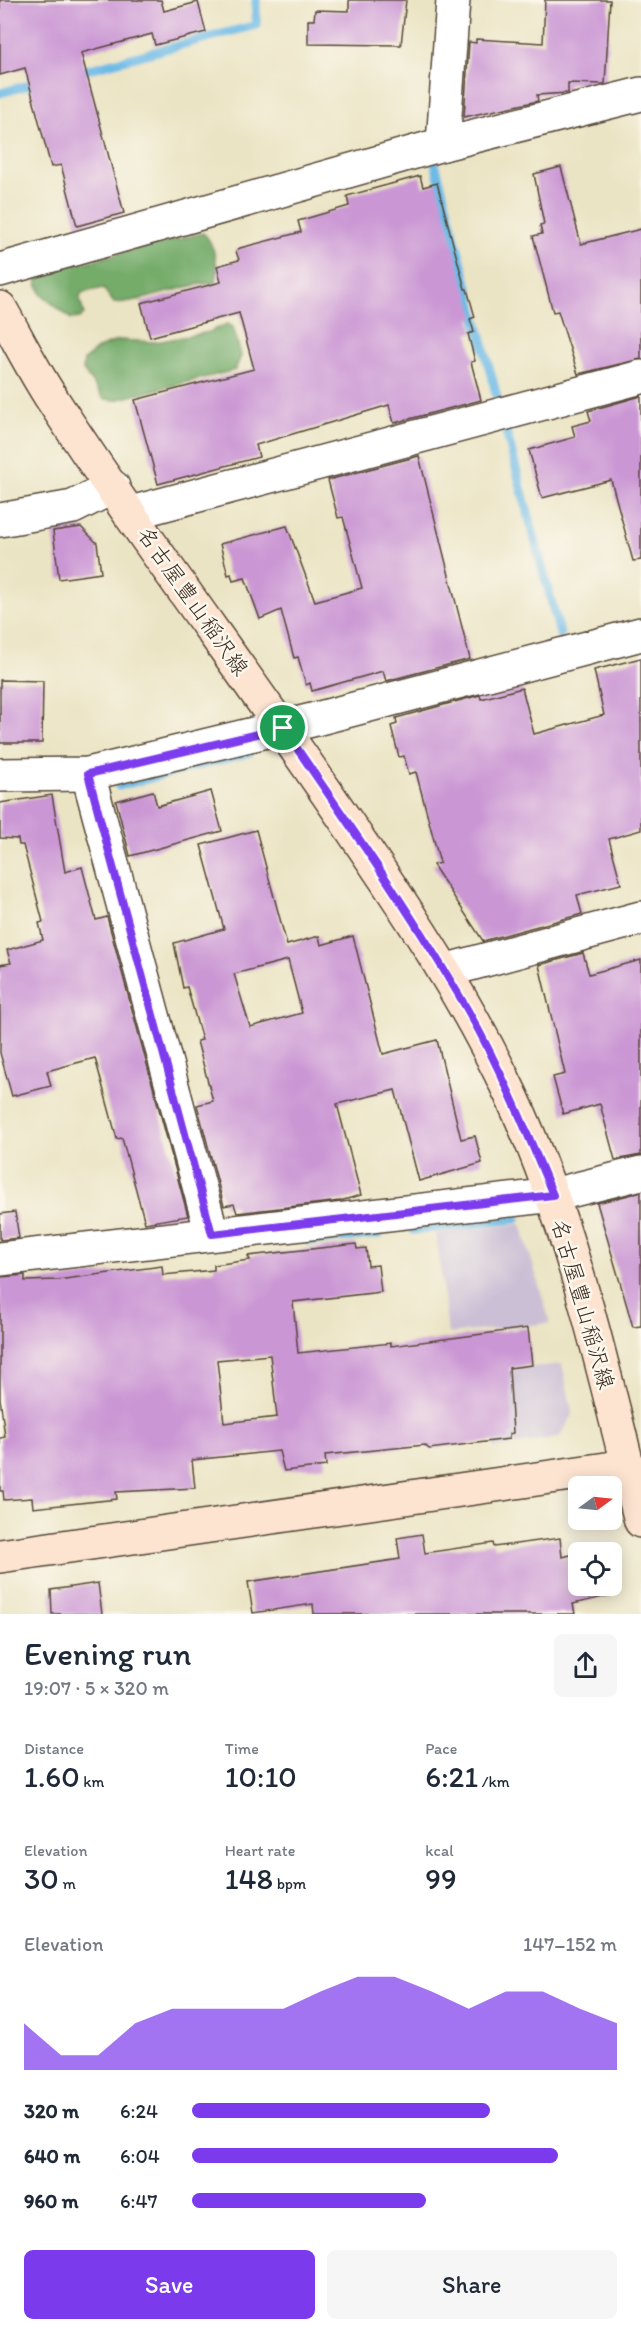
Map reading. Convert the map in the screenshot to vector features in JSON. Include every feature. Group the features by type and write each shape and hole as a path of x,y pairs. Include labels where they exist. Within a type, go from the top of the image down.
{"main road":[{"name":"名古屋豊山稲沢線","path":"0,308 51,397 283,728 444,971 512,1096 553,1195 634,1464 641,1521"},
{"path":"0,1556 634,1464"}],"street":[{"path":"443,144 453,0"},
{"path":"0,270 443,144 641,94"},
{"path":"0,520 122,500 641,377"},
{"path":"0,775 88,774 283,728 641,634"},
{"path":"88,774 212,1234"},
{"path":"444,971 641,918"},
{"path":"0,1259 553,1195 641,1173"}],"shaded area":[{"path":"521,1224 550,1323 448,1334 436,1233"},
{"path":"562,1364 573,1415 559,1437 494,1448 486,1372"}],"green space":[{"path":"203,233 210,242 215,257 217,271 215,283 189,286 140,300 114,303 103,288 81,293 80,300 84,314 80,318 71,319 41,294 35,277 41,273"},
{"path":"227,324 233,327 241,356 235,370 115,400 104,399 83,370 84,360 99,348 118,340 156,342 210,332"}],"building":[{"path":"0,0 161,0 164,11 198,2 206,32 155,45 152,34 81,53 124,213 77,226 61,165 51,167 25,68 0,75"},
{"path":"349,0 406,0 401,45 308,44 308,20 314,20 315,10 349,11"},
{"path":"545,0 610,0 605,84 568,83 568,93 537,95 538,101 464,117 469,42 476,43 476,39 543,43"},
{"path":"561,167 581,244 641,229 641,359 578,374 558,311 553,312 533,236 542,234 540,225 544,224 534,174"},
{"path":"420,176 423,187 437,183 465,289 467,289 475,317 470,319 474,332 468,334 475,361 471,362 481,400 394,423 389,405 256,445 259,457 158,484 135,400 254,369 239,313 150,337 141,303 221,282 217,266 239,260 236,251 240,248 301,232 298,221 349,206 347,196"},
{"path":"641,396 641,560 633,561 611,480 542,498 529,450 575,437 572,426 591,421 588,411"},
{"path":"419,456 470,659 386,681 383,671 312,691 310,683 306,685 298,657 294,658 281,610 260,619 245,578 233,581 231,574 228,575 220,544 287,526 315,601 362,588 343,517 338,518 328,480"},
{"path":"81,527 97,543 101,573 59,579 53,531"},
{"path":"641,658 641,830 609,839 621,884 577,895 582,914 483,941 433,865 440,863 416,772 409,774 404,756 399,757 391,726 397,724 396,718 480,695 481,699 522,688 534,734 604,715 594,670"},
{"path":"0,680 43,681 42,743 0,743"},
{"path":"153,791 157,806 211,791 222,831 130,856 116,801"},
{"path":"52,795 65,872 82,867 96,920 107,917 188,1216 145,1223 122,1138 117,1139 95,1058 47,1071 51,1086 12,1096 0,1053 0,965 11,963 7,950 43,940 39,923 43,922 23,845 19,845 18,839 0,838 0,803"},
{"path":"256,830 287,945 319,936 321,945 353,936 383,1054 437,1040 461,1139 475,1136 482,1163 419,1181 395,1090 337,1104 361,1195 340,1201 237,1213 234,1204 224,1206 197,1105 213,1101 197,1041 202,1040 187,987 183,988 174,943 224,929 201,845","holes":["288,960 302,1013 250,1027 234,974"]},
{"path":"583,953 589,974 641,960 641,1155 615,1160 600,1104 563,1114 553,1077 565,1074 539,965"},
{"path":"641,1192 641,1326 633,1327 597,1203"},
{"path":"15,1212 19,1238 0,1240 0,1214"},
{"path":"356,1244 357,1249 366,1248 368,1266 378,1265 381,1292 293,1302 298,1353 391,1343 391,1346 528,1328 532,1365 509,1368 513,1433 509,1434 509,1439 429,1449 425,1445 325,1455 326,1466 284,1471 279,1451 192,1460 195,1488 116,1492 117,1499 33,1508 32,1498 4,1500 3,1491 0,1491 0,1438 5,1437 0,1398 0,1277 25,1275 25,1281 57,1280 162,1266 163,1275 214,1270 214,1265 250,1260 248,1256","holes":["270,1355 277,1417 224,1423 217,1360"]},
{"path":"422,1534 425,1553 493,1543 494,1547 560,1538 562,1557 568,1556 568,1596 608,1596 573,1604 575,1614 314,1614 313,1604 253,1613 248,1582 400,1559 397,1538"},
{"path":"98,1583 102,1614 52,1614 51,1590"}],"waterway":[{"path":"74,73 256,25 256,0"},
{"path":"0,93 40,82"},
{"path":"435,163 497,397"},
{"path":"505,427 560,634"},
{"path":"119,786 250,752"},
{"path":"413,1230 516,1219"},
{"path":"309,1241 380,1234"}],"route":[{"path":"283,728 381,872 468,1011 512,1096 553,1195 212,1234 88,774 283,728"}]}
